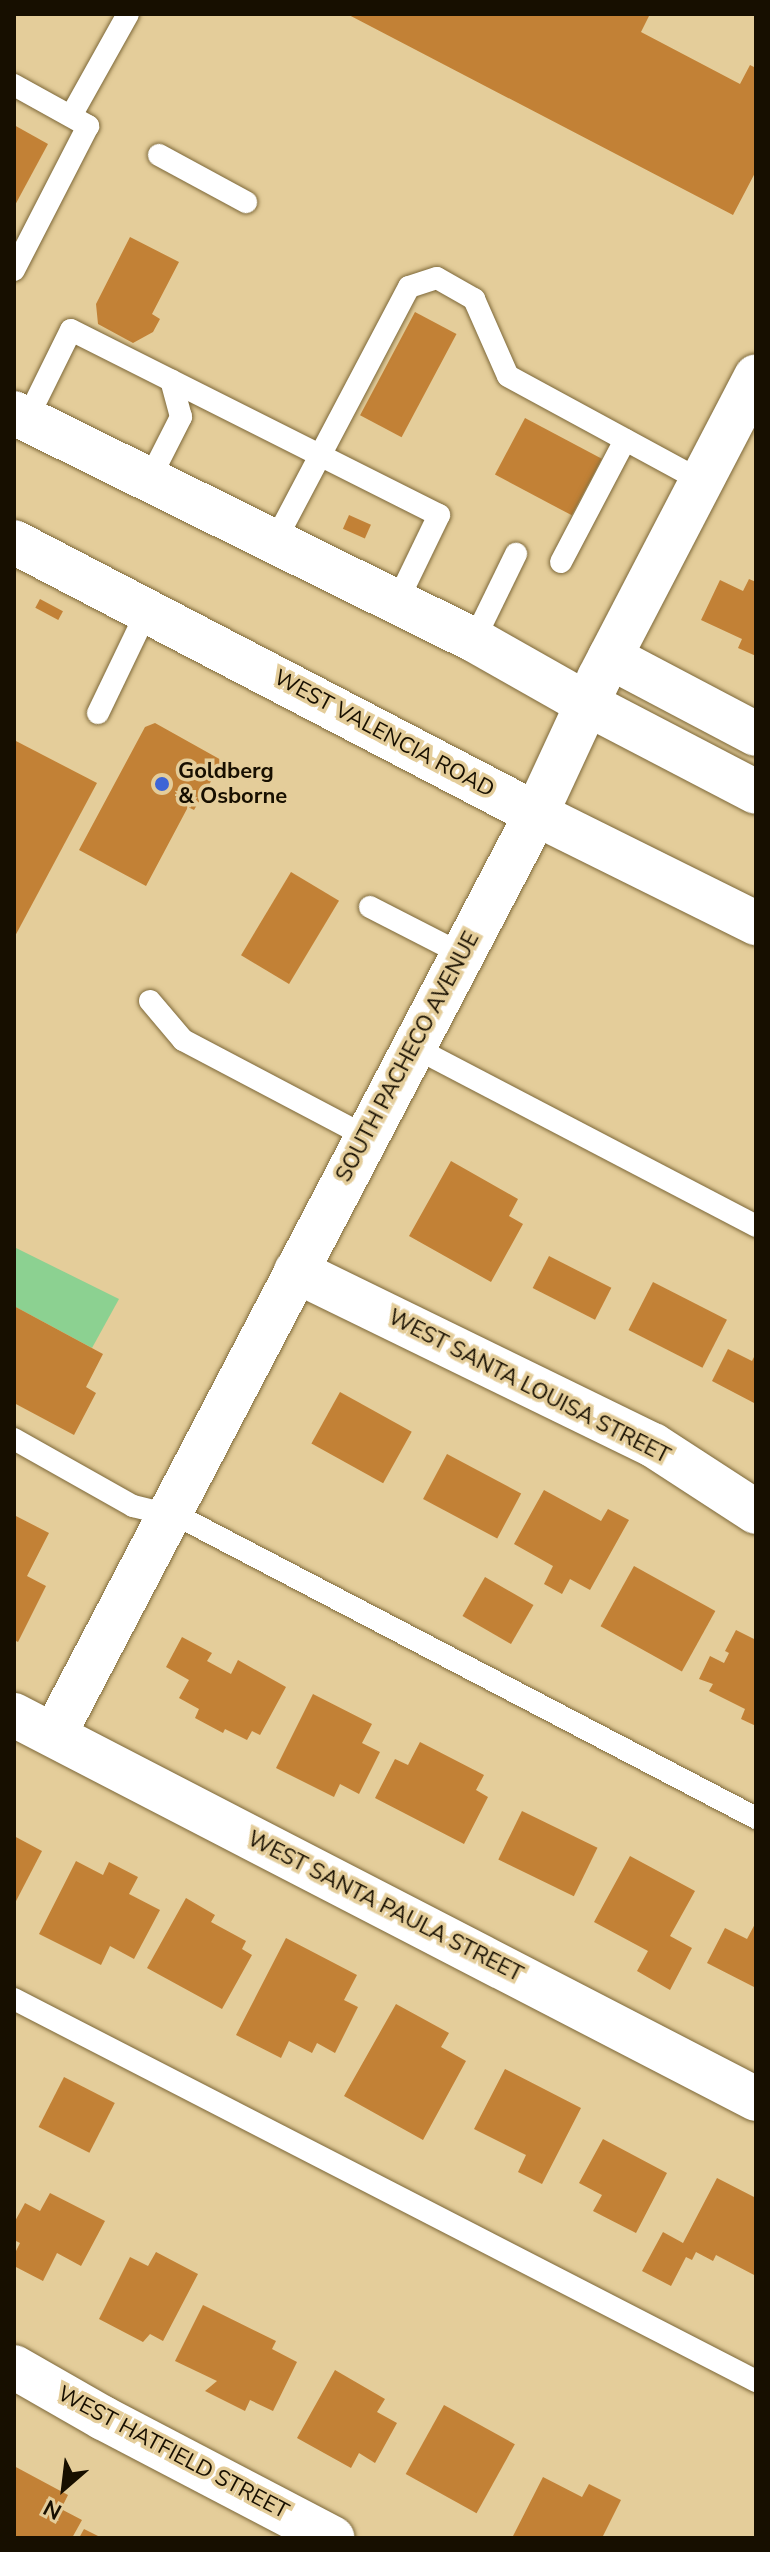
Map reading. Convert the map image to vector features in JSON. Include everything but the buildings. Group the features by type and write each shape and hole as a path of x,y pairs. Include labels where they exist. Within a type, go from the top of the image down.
{"street":[{"name":"SOUTH PACHECO AVENUE","path":"54,1735 536,814 610,657 701,481 746,421 756,376"},
{"path":"20,416 474,640 589,705 756,792"},
{"name":"WEST VALENCIA ROAD","path":"15,545 536,814 756,923"},
{"path":"610,657 756,734"},
{"name":"WEST SANTA LOUISA STREET","path":"296,1271 653,1445 756,1512"},
{"name":"WEST SANTA PAULA STREET","path":"14,1715 756,2099"},
{"name":"WEST HATFIELD STREET","path":"14,2367 103,2418 333,2538"}],"lane":[{"path":"71,116 128,14"},
{"path":"14,85 88,126 14,270"},
{"path":"159,155 246,202"},
{"path":"275,541 409,287 437,278 474,299 508,376 701,481"},
{"path":"20,416 71,330 439,515 397,602"},
{"path":"149,480 181,417 171,380"},
{"path":"561,562 625,440"},
{"path":"474,640 516,554"},
{"path":"98,713 147,611"},
{"path":"370,907 462,954"},
{"path":"150,1001 183,1040 367,1137"},
{"path":"414,1047 756,1226"},
{"path":"14,1439 133,1506 182,1518 756,1818"},
{"path":"14,1999 756,2381"}],"green space":[{"path":"14,1247 119,1299 92,1348 14,1306"}],"place":[{"name":"Goldberg & Osborne","path":"162,784"}]}
